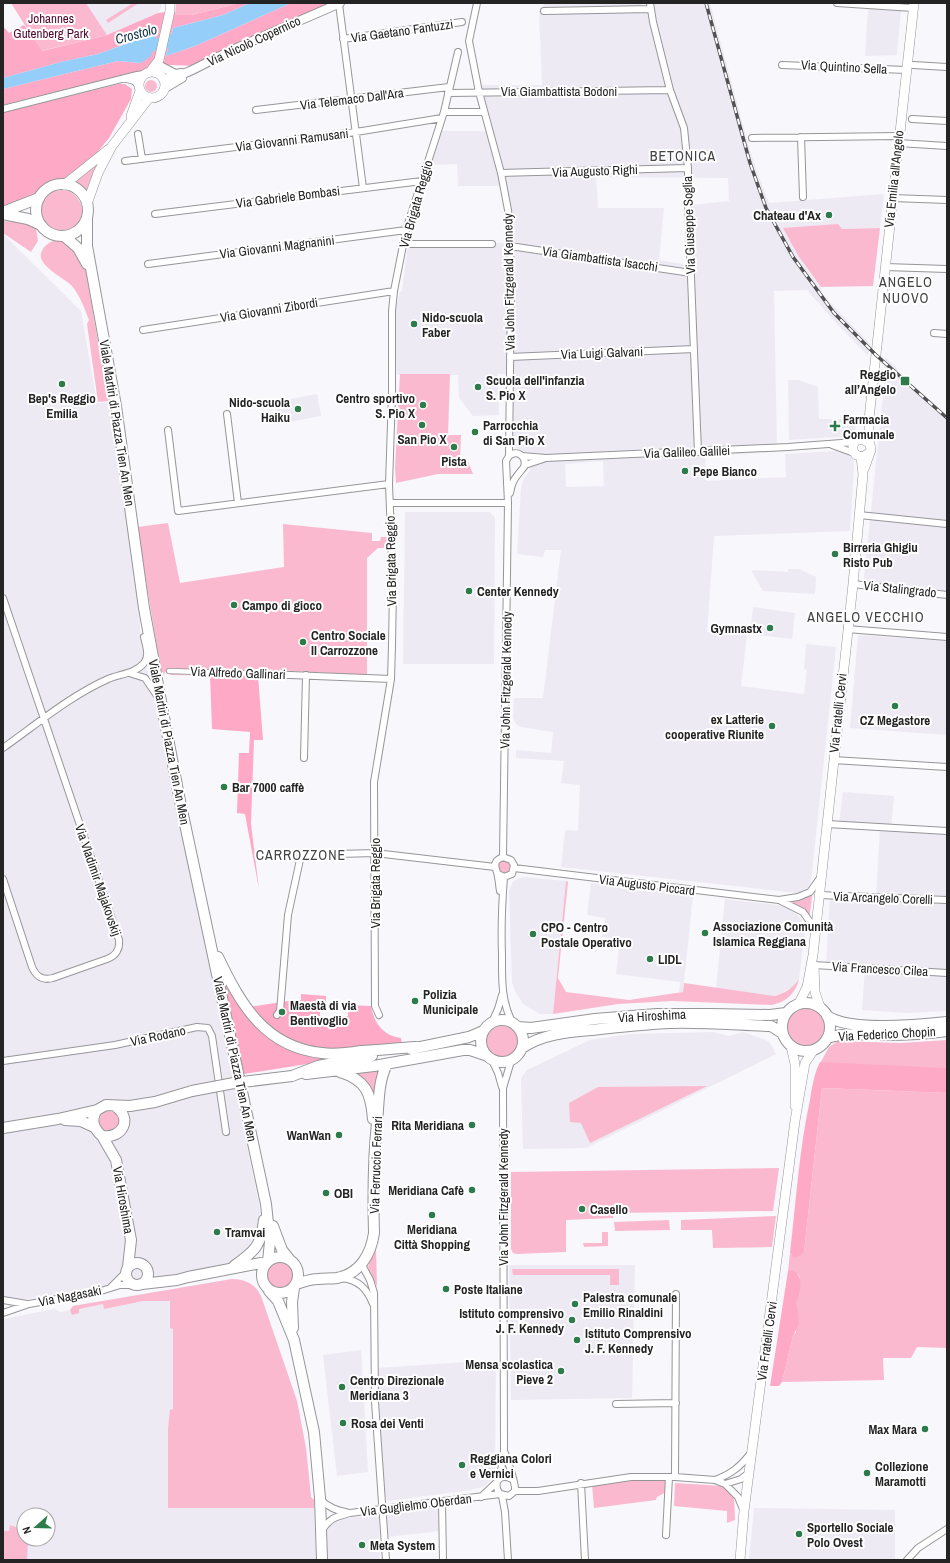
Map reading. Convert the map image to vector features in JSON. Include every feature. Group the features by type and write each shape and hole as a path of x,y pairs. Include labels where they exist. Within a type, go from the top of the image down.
{"main road":[{"name":"Via Emilia all'Angelo","path":"861,441 869,419 898,140 910,68 913,5"},
{"path":"87,204 98,174 112,146 149,98 161,95 161,71 170,7"},
{"path":"127,125 139,88 140,78 147,73 161,71"},
{"path":"147,73 161,71"},
{"path":"139,88 149,98"},
{"path":"64,185 112,146"},
{"path":"64,185 72,186 84,196 87,204"},
{"name":"Viale Martiri di Piazza Tien An Men","path":"3,213 39,198 50,188 64,185"},
{"path":"39,198 36,212 41,225"},
{"name":"Viale Martiri di Piazza Tien An Men","path":"87,204 87,246 118,420 144,608 161,701 266,1204 278,1242 282,1250 297,1269"},
{"name":"Viale Martiri di Piazza Tien An Men","path":"3,213 28,219 41,225 52,234 64,236 78,248 93,277"},
{"path":"64,236 72,234 78,230 84,224 87,217"},
{"path":"861,441 871,447 861,454 852,447 861,441"},
{"name":"Via Fratelli Cervi","path":"786,1013 799,1003 807,987 813,955 853,584 863,472 861,454"},
{"path":"211,943 228,979 253,1017 264,1027 289,1044 314,1052 331,1054 416,1048"},
{"name":"Via Fratelli Cervi","path":"813,955 815,992 820,1007 827,1016"},
{"path":"799,1003 806,1002 820,1007"},
{"path":"782,1033 783,1020 786,1013"},
{"name":"Via Hiroshima","path":"292,1076 318,1066 469,1037 483,1031 492,1022 505,1020 532,1028 595,1019 657,1014 770,1016 786,1013"},
{"path":"827,1016 829,1030 827,1038"},
{"name":"Via Federico Chopin","path":"827,1016 842,1023 888,1026 947,1022"},
{"name":"Via Hiroshima","path":"102,1136 113,1136 118,1134 133,1113 155,1102 192,1090 234,1083 337,1071 470,1050 501,1063 511,1061 518,1056 522,1048 542,1037 624,1026 672,1023 771,1026 782,1033"},
{"path":"515,1024 523,1037 522,1048"},
{"path":"483,1031 481,1043 489,1058"},
{"name":"Via Federico Chopin","path":"827,1038 842,1034 886,1035 947,1031"},
{"name":"Via Fratelli Cervi","path":"782,1033 785,1040 791,1046 795,1064 795,1121"},
{"name":"Via Fratelli Cervi","path":"740,1560 744,1511 795,1121 805,1063 813,1051 818,1048 827,1038"},
{"path":"791,1046 805,1052 813,1051"},
{"name":"Via Ferruccio Ferrari","path":"339,1278 352,1272 362,1264 371,1249 374,1233 374,1143 382,1075 387,1064"},
{"name":"Via Hiroshima","path":"337,1071 357,1079 368,1091 372,1112 374,1143"},
{"name":"Via Hiroshima","path":"3,1128 58,1119 98,1110 106,1105 130,1106 155,1102"},
{"path":"115,1106 122,1112 123,1126"},
{"path":"94,1127 93,1118 98,1110"},
{"name":"Via Hiroshima","path":"58,1119 81,1121 94,1127 102,1136 116,1160"},
{"name":"Via Hiroshima","path":"123,1126 118,1139 116,1160 130,1240 127,1270"},
{"path":"228,1270 246,1258 256,1248 262,1233 266,1204"},
{"name":"Viale Martiri di Piazza Tien An Men","path":"262,1280 261,1273 267,1262 270,1242 266,1204"},
{"name":"Via Hiroshima","path":"130,1240 144,1266"},
{"path":"267,1262 277,1257 290,1260"},
{"name":"Via Nagasaki","path":"138,1285 177,1280 267,1262"},
{"path":"134,1263 144,1266 148,1271 147,1279 138,1285 127,1280 127,1270 134,1263"},
{"name":"Via Nagasaki","path":"144,1266 162,1275 188,1277"},
{"path":"297,1269 319,1279"},
{"path":"297,1269 298,1276 292,1302 294,1340 314,1432 320,1498 322,1560"},
{"name":"Via Nagasaki","path":"228,1270 250,1272 262,1280"},
{"path":"269,1291 279,1294 290,1291 295,1286 319,1279 339,1278"},
{"path":"262,1280 278,1301 294,1340"}],"street":[{"path":"339,3 363,188"},
{"name":"Via Nicolò Copernico","path":"161,71 175,83 191,71 219,56 339,3"},
{"name":"Via John Fitzgerald Kennedy","path":"476,3 469,42 479,92 501,173 508,210 510,246 509,456 506,461 508,503 503,857"},
{"path":"837,3 913,5"},
{"path":"544,11 650,6"},
{"name":"Via Giuseppe Soglia","path":"650,6 670,90 684,128 688,168 698,452"},
{"name":"Via Gaetano Fantuzzi","path":"343,39 462,22"},
{"name":"Via Brigata Reggio","path":"379,1015 375,1006 374,782 391,679 393,589 389,484 392,394 392,311 394,291 406,230 444,112 458,52"},
{"name":"Via Quintino Sella","path":"782,65 910,68 947,67"},
{"name":"Via Nicolò Copernico","path":"161,71 175,74 191,71"},
{"path":"3,109 147,73"},
{"path":"125,78 134,81 139,88"},
{"name":"Via Giambattista Bodoni","path":"448,90 479,92 670,90"},
{"name":"Via Telemaco Dall'Ara","path":"256,110 448,90"},
{"path":"444,112 484,112"},
{"name":"Via Giovanni Ramusani","path":"125,161 356,132 442,118"},
{"path":"912,119 947,121"},
{"path":"138,134 142,158"},
{"path":"801,137 803,197"},
{"path":"752,138 801,137 898,140 947,146"},
{"name":"Via Augusto Righi","path":"501,173 688,168"},
{"name":"Via Gabriele Bombasi","path":"155,214 422,180"},
{"path":"892,198 947,200"},
{"name":"Via Giovanni Magnanini","path":"148,264 406,230"},
{"path":"403,244 492,244"},
{"name":"Via Giambattista Isacchi","path":"510,246 691,273"},
{"path":"885,267 947,269"},
{"name":"Via Giovanni Zibordi","path":"143,330 394,291"},
{"path":"934,333 947,334"},
{"name":"Via Luigi Galvani","path":"510,357 694,350"},
{"path":"227,414 238,503"},
{"path":"168,430 178,511 389,484"},
{"name":"Via John Fitzgerald Kennedy","path":"509,432 515,453"},
{"name":"Via Galileo Galilei","path":"522,456 546,458 698,452 861,441"},
{"name":"Via Galileo Galilei","path":"828,444 861,454"},
{"path":"509,456 515,453 522,456 525,465"},
{"name":"Via Galileo Galilei","path":"525,465 546,458"},
{"name":"Via John Fitzgerald Kennedy","path":"508,503 511,486 518,472 522,470 525,465"},
{"path":"507,467 512,472 518,472"},
{"path":"390,503 508,503"},
{"path":"859,515 947,524"},
{"name":"Via Stalingrado","path":"853,584 947,595"},
{"path":"3,598 43,719"},
{"path":"3,748 79,694 109,679 129,673 141,666 147,656 144,631 144,608"},
{"path":"847,629 947,637"},
{"name":"Via Alfredo Gallinari","path":"169,671 391,679"},
{"path":"129,673 144,678 161,701"},
{"path":"304,758 306,675"},
{"name":"Via Vladimir Majakovskij","path":"3,879 32,967 35,973 40,977 46,979 52,978 108,959 115,954 119,946 119,940 43,719"},
{"path":"833,760 947,767"},
{"path":"827,824 947,831"},
{"path":"277,1015 280,1011 288,915 301,855 375,854 495,867"},
{"path":"495,867 496,862 503,857 511,860 514,868 512,874 501,876"},
{"path":"495,867 501,876 502,994 506,1010 515,1024"},
{"name":"Via Augusto Piccard","path":"514,868 779,900 798,897 810,892 821,876"},
{"name":"Via Arcangelo Corelli","path":"819,895 947,900"},
{"name":"Via Augusto Piccard","path":"779,900 803,912 815,929"},
{"name":"Via Francesco Cilea","path":"814,965 947,973"},
{"path":"492,1022 498,1009 502,994"},
{"name":"Via Rodano","path":"3,1061 114,1045 198,1027 208,1028 212,1036 226,1132"},
{"name":"Via John Fitzgerald Kennedy","path":"489,1058 498,1073 503,1088"},
{"name":"Via John Fitzgerald Kennedy","path":"498,1480 504,1450 503,1088 511,1061"},
{"path":"362,1264 370,1280 374,1293 375,1402 384,1509 386,1560"},
{"name":"Via Nagasaki","path":"3,1313 29,1304 101,1292 111,1287 127,1270"},
{"path":"339,1278 357,1282 365,1289 374,1307"},
{"name":"Via Nagasaki","path":"111,1287 138,1285"},
{"path":"666,1535 672,1477 676,1403 676,1294"},
{"name":"Via Nagasaki","path":"3,1300 29,1304"},
{"path":"616,1404 676,1403"},
{"name":"Via John Fitzgerald Kennedy","path":"504,1450 514,1484"},
{"path":"715,1480 734,1472 752,1451"},
{"path":"725,1484 741,1480 749,1473"},
{"path":"508,1560 505,1512 501,1495 496,1489 498,1480 506,1476 514,1484 538,1490 631,1477 672,1477 715,1480 725,1484 738,1497 744,1511"},
{"name":"Via Guglielmo Oberdan","path":"481,1497 498,1480"},
{"path":"581,1483 584,1560"},
{"path":"505,1512 514,1484"},
{"name":"Via Guglielmo Oberdan","path":"322,1530 327,1522 333,1518 350,1513 481,1497 501,1495 509,1496"},
{"name":"Via Guglielmo Oberdan","path":"320,1498 328,1506 336,1510 350,1513"},
{"path":"442,1502 443,1560"},
{"path":"907,1560 918,1548 947,1529"}],"shaded area":[{"path":"86,3 161,3 161,8 158,13 107,35"},
{"path":"240,3 250,3 223,15 173,28 166,56 195,46 291,3 340,3 201,66 169,65 3,105 3,89 118,61 141,63 153,29 126,44 98,54 61,62 3,78 3,26 9,33 24,25 42,51 107,35 158,13 174,11 176,15 191,15"},
{"path":"543,3 642,3 644,9 650,9 650,3 710,3 747,140 769,203 884,194 880,228 842,229 793,247 805,267 821,287 822,294 870,344 868,356 834,321 807,290 774,291 777,452 705,456 706,481 786,477 785,454 836,451 848,455 853,459 854,467 850,531 714,536 707,632 747,635 741,686 804,694 807,670 804,669 806,644 836,647 811,882 807,888 797,893 561,867 565,830 578,831 580,785 561,783 564,761 516,758 516,750 551,753 553,732 521,727 516,724 513,718 514,698 543,698 561,550 545,550 543,557 517,554 521,489 524,478 530,471 529,452 521,452 517,448 513,434 513,374 498,374 499,415 473,416 459,398 458,375 397,375 395,311 400,292 402,291 408,244 510,243 503,186 458,186 457,164 431,165 442,131 489,131 478,85 542,85 539,11 544,11","holes":["596,177 728,178 729,201 692,205 695,266 659,260 664,208 598,208","603,461 604,486 566,487 565,464"]},
{"path":"868,9 901,11 897,55 865,56"},
{"path":"119,84 125,84 132,89 131,99 109,138 95,155 65,180 53,182 33,196 16,203 3,206 3,112"},
{"path":"3,234 81,311 97,403 109,402 140,602 140,632 143,652 203,933 261,1219 259,1233 249,1252 228,1265 21,1300 3,1297"},
{"path":"885,357 899,370 897,372 947,416 947,595 863,586 886,369 884,368"},
{"path":"788,380 799,380 818,387 819,419 857,419 854,436 789,440"},
{"name":"Nido-scuola Haiku","path":"317,394 321,416 279,424 275,402"},
{"name":"Center Kennedy","path":"405,512 490,512 495,518 494,664 403,664"},
{"path":"788,569 799,569 816,577 815,594 763,591 751,570 788,572"},
{"path":"753,607 795,613 792,639 750,634"},
{"path":"858,635 947,641 947,735 850,728"},
{"path":"210,675 258,676 263,740 254,740 251,824 259,889 245,814 237,813 239,753 249,753 250,732 212,729"},
{"path":"843,792 894,796 891,828 947,831 947,1011 908,1013 862,1010 865,968 826,966 830,896 876,897 880,828 839,825"},
{"path":"523,877 566,881 553,1014 540,1014 523,1004 515,991 512,982 509,891 513,881"},
{"path":"591,883 693,895 683,992 679,992 680,982 616,974 620,939 602,937 605,918 587,915"},
{"path":"725,899 778,905 791,909 802,920 805,932 799,979 794,986 775,996 716,988"},
{"path":"219,968 271,1037 338,1059 244,1074"},
{"path":"301,994 326,996 326,1002 320,1002 320,1022 340,1022 340,1016 348,1016 348,1005 371,1006 374,1018 380,1028 389,1035 401,1038 402,1044 352,1049 320,1048 304,1045 288,1039 270,1029 249,1007 301,1000"},
{"path":"713,1032 729,1036 743,1032 766,1040 770,1043 776,1054 586,1148 523,1149 521,1078 527,1070 590,1040 630,1034"},
{"path":"820,1062 947,1068 947,1093 822,1088 804,1252 800,1256 794,1258 790,1253 800,1157 812,1085"},
{"name":"Istituto comprensivo J. F. Kennedy","path":"509,1265 635,1265 632,1398 511,1400"},
{"path":"789,1270 798,1274 801,1283 800,1294 796,1302 799,1324 793,1336 782,1382 779,1386 770,1386 788,1271"},
{"path":"232,1279 243,1280 257,1288 297,1401 306,1448 311,1497 314,1500 316,1560 3,1560 3,1319 55,1309 60,1312 70,1310 73,1306"},
{"name":"Centro Direzionale Meridiana 3","path":"361,1350 368,1472 337,1476 323,1355"},
{"path":"496,1360 495,1475 485,1486 471,1490 388,1501 385,1495 377,1397 377,1368"},
{"path":"440,1504 441,1531 387,1537 385,1514"},
{"path":"754,1508 895,1510 895,1560 749,1560"},
{"path":"379,1515 380,1560 325,1560 324,1534 329,1524 335,1519"}],"green space":[{"name":"Johannes Gutenberg Park","path":"11,3 86,3 107,35 41,51"},
{"path":"133,3 139,3 108,23 106,20"},
{"path":"176,3 240,3 191,15 175,15"},
{"path":"149,80 153,80 157,86 153,92 149,92 145,88 145,84"},
{"path":"105,154 86,192 80,185 73,182"},
{"path":"57,190 65,190 76,196 82,207 82,215 76,226 65,232 57,232 46,226 40,215 40,207 46,196"},
{"path":"3,221 22,222 36,228 38,241 31,252 3,233"},
{"path":"838,224 842,229 880,228 873,286 821,287 799,257 783,228"},
{"path":"53,241 59,241 70,246 78,255 86,271 108,401 98,402 87,324 89,320 82,302 72,286 46,266 42,261 41,256 43,249 46,245"},
{"name":"San Pio X","path":"400,374 450,374 448,435 461,435 460,459 467,459 473,474 438,474 396,483 395,467"},
{"path":"168,523 180,583 284,567 283,524 372,533 372,541 380,541 381,537 387,537 386,548 378,548 367,558 367,675 258,669 258,676 171,675 165,672 164,676 163,672 161,671 137,527"},
{"path":"504,860 509,862 511,867 509,872 504,874 499,872 497,867 499,862"},
{"path":"566,881 568,882 558,978 566,992 629,1000 683,992 684,983 775,996 788,990 799,979 798,984 790,996 782,1002 772,1005 672,1001 618,1004 553,1014"},
{"path":"813,889 809,921 803,912 779,900"},
{"path":"806,1008 819,1014 825,1027 819,1040 806,1046 793,1040 787,1027 793,1014"},
{"path":"499,1026 505,1026 515,1033 518,1042 517,1048 511,1055 505,1058 499,1058 489,1051 486,1045 486,1039 493,1029"},
{"path":"947,1040 947,1075 817,1069 829,1047 838,1041 901,1043"},
{"path":"383,1066 376,1080 374,1094 366,1080 353,1071"},
{"path":"707,1086 590,1143 581,1123 570,1122 569,1103 598,1087"},
{"path":"822,1088 947,1093 947,1348 917,1347 911,1358 883,1358 884,1380 782,1382 793,1336 796,1332 795,1302 799,1296 800,1289 799,1275 789,1270 788,1271 790,1253 791,1255 804,1252"},
{"path":"109,1111 116,1114 119,1121 116,1128 109,1131 102,1128 99,1121 102,1114"},
{"path":"779,1168 773,1211 614,1213 613,1218 566,1220 566,1252 516,1254 513,1253 511,1249 511,1172"},
{"path":"776,1216 772,1247 713,1248 712,1230 681,1230 681,1220"},
{"path":"669,1220 670,1230 615,1231 614,1222"},
{"path":"602,1232 608,1232 608,1246 584,1247 583,1243 602,1243"},
{"path":"376,1247 377,1287 368,1267"},
{"path":"280,1262 289,1266 293,1275 289,1284 280,1288 271,1284 267,1275 271,1266"},
{"path":"512,1269 619,1269 619,1285 610,1285 610,1275 513,1275"},
{"path":"232,1279 249,1283 261,1296 297,1401 306,1448 311,1497 314,1500 314,1508 168,1508 168,1429 170,1410 173,1409 173,1329 170,1328 170,1301 143,1301 104,1309 103,1304 79,1309 79,1313 72,1315 70,1310 73,1306"},
{"path":"654,1479 667,1480 666,1492 657,1497 656,1500 594,1508 592,1484"},
{"path":"675,1483 723,1486 734,1495 735,1520 727,1523 727,1511 674,1506"},
{"path":"10,1525 16,1527 16,1547 28,1547 27,1560 3,1560 3,1531 9,1531"}],"water":[{"path":"250,3 291,3 195,46 166,56 173,28 223,15"},
{"path":"158,28 151,56 141,63 118,61 3,89 3,78 61,62 98,54 126,44 153,29"}],"waterway":[{"name":"Crostolo","path":"139,49 185,37"}],"railway":[{"path":"706,3 750,163 766,208 793,257 834,313 876,355 947,418"}],"place":[{"name":"Chateau d'Ax","path":"829,215"},
{"name":"Nido-scuola Faber","path":"414,324"},
{"name":"Reggio all’Angelo","path":"905,381"},
{"name":"Bep's Reggio Emilia","path":"62,384"},
{"name":"Scuola dell'infanzia S. Pio X","path":"478,387"},
{"name":"Centro sportivo S. Pio X","path":"423,405"},
{"name":"Nido-scuola Haiku","path":"298,409"},
{"name":"San Pio X","path":"422,425"},
{"name":"Farmacia Comunale","path":"835,426"},
{"name":"Parrocchia di San Pio X","path":"475,432"},
{"name":"Pista","path":"454,447"},
{"name":"Pepe Bianco","path":"685,471"},
{"name":"Birreria Ghigiu Risto Pub","path":"835,554"},
{"name":"Center Kennedy","path":"469,591"},
{"name":"Campo di gioco","path":"234,605"},
{"name":"Gymnastx","path":"770,628"},
{"name":"Centro Sociale Il Carrozzone","path":"303,642"},
{"name":"CZ Megastore","path":"895,706"},
{"name":"ex Latterie cooperative Riunite","path":"772,726"},
{"name":"Bar 7000 caffè","path":"224,787"},
{"name":"Associazione Comunità Islamica Reggiana","path":"705,933"},
{"name":"CPO - Centro Postale Operativo","path":"533,934"},
{"name":"LIDL","path":"650,959"},
{"name":"Polizia Municipale","path":"415,1001"},
{"name":"Maestà di via Bentivoglio","path":"282,1012"},
{"name":"Rita Meridiana","path":"472,1125"},
{"name":"WanWan","path":"339,1135"},
{"name":"Meridiana Cafè","path":"472,1190"},
{"name":"OBI","path":"326,1193"},
{"name":"Casello","path":"582,1209"},
{"name":"Meridiana Città Shopping","path":"432,1215"},
{"name":"Tramvai","path":"217,1232"},
{"name":"Poste Italiane","path":"446,1289"},
{"name":"Palestra comunale Emilio Rinaldini","path":"575,1304"},
{"name":"Istituto comprensivo J. F. Kennedy","path":"572,1320"},
{"name":"Istituto Comprensivo J. F. Kennedy","path":"577,1340"},
{"name":"Mensa scolastica Pieve 2","path":"561,1371"},
{"name":"Centro Direzionale Meridiana 3","path":"342,1387"},
{"name":"Rosa dei Venti","path":"343,1423"},
{"name":"Max Mara","path":"925,1429"},
{"name":"Reggiana Colori e Vernici","path":"462,1465"},
{"name":"Collezione Maramotti","path":"867,1473"},
{"name":"Sportello Sociale Polo Ovest","path":"799,1534"},
{"name":"Meta System","path":"362,1545"}],"district":[{"name":"BETONICA","path":"683,156"},
{"name":"ANGELO NUOVO","path":"906,290"},
{"name":"ANGELO VECCHIO","path":"866,617"},
{"name":"CARROZZONE","path":"301,855"}]}
